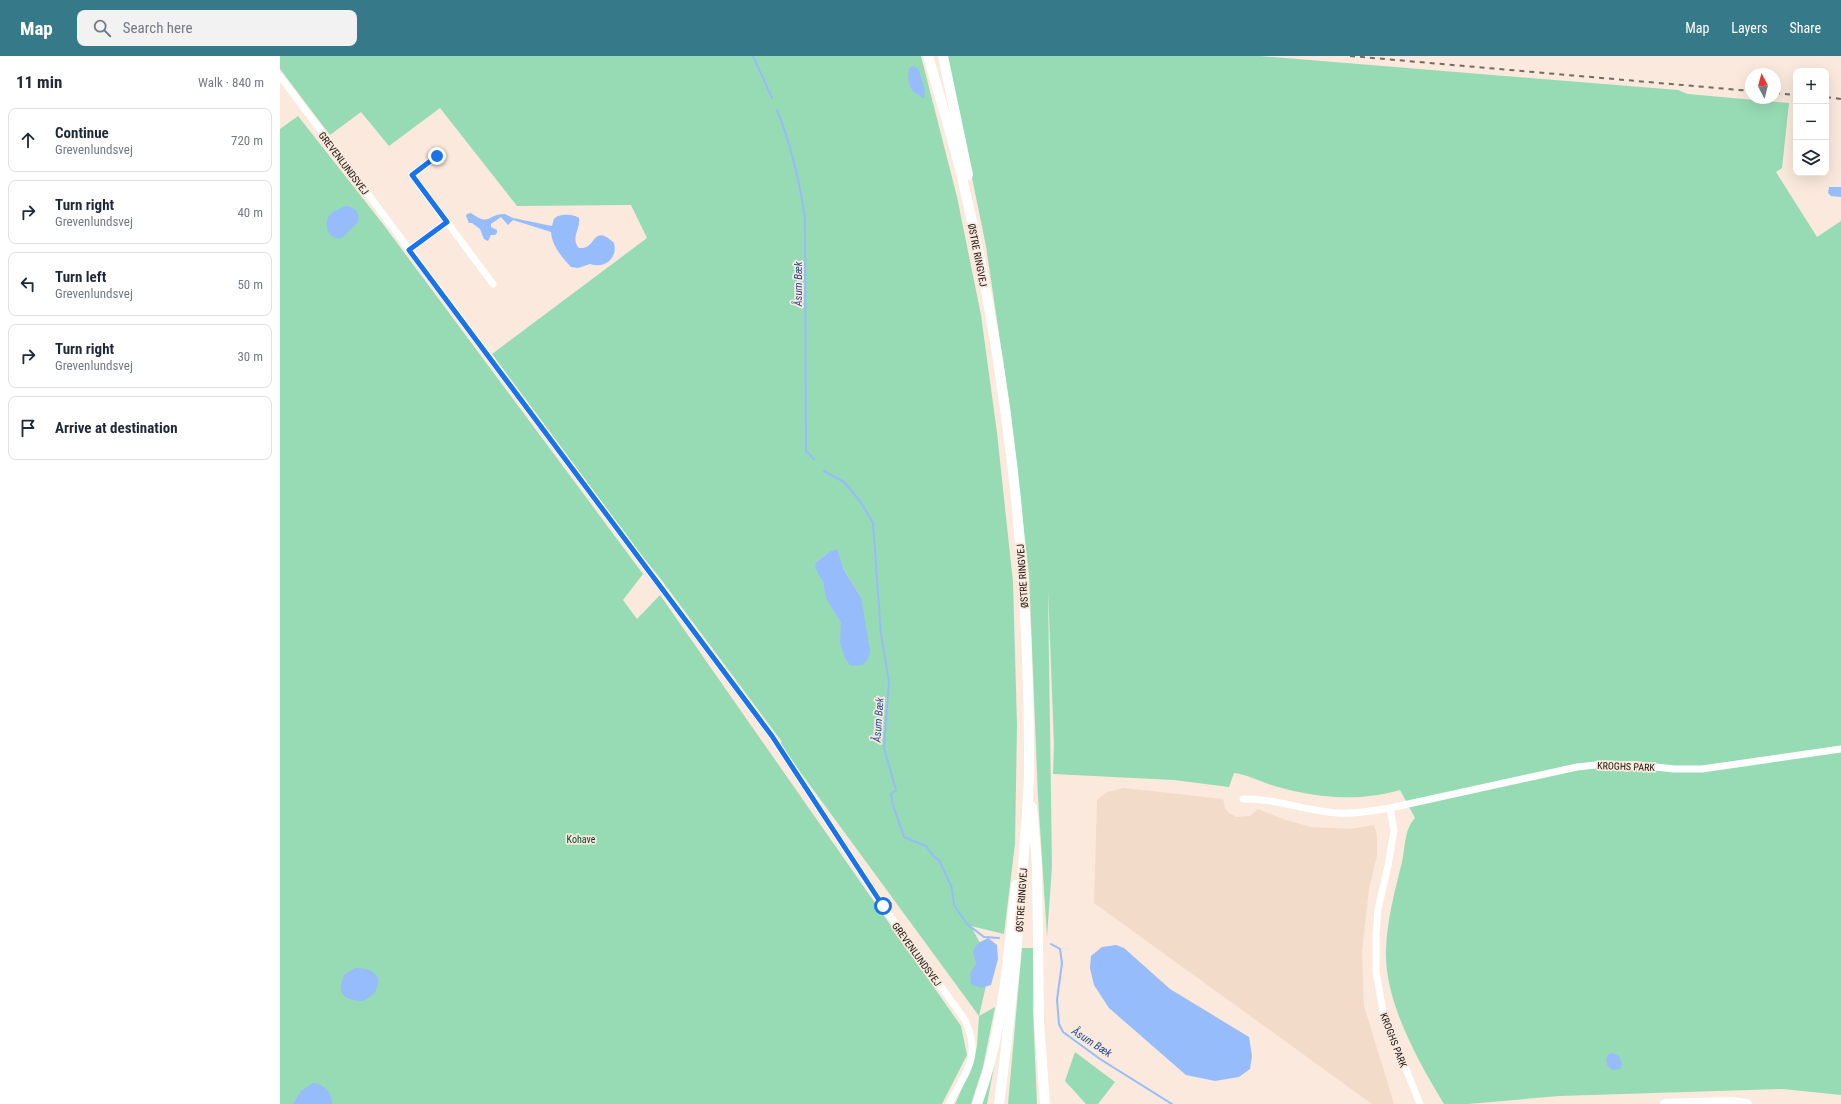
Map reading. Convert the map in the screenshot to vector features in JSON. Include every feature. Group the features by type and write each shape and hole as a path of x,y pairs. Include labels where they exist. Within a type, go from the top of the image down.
{"main road":[{"name":"ØSTRE RINGVEJ","path":"928,56 959,168 976,244 1007,422 1018,522 1025,631 1029,772 1019,939 999,1104"},
{"path":"943,56 968,176 976,244"},
{"path":"1029,772 1037,865 1039,1022 1045,1104"},
{"path":"977,1104 996,1036 1004,987 1017,879 1024,850"},
{"path":"1664,1104 1732,1102 1747,1104"}],"street":[{"name":"GREVENLUNDSVEJ","path":"280,76 772,736 883,906 965,1020 972,1035 973,1048 971,1060 950,1104"},
{"path":"437,156 412,175 494,284"},
{"path":"409,250 447,222"},
{"name":"KROGHS PARK","path":"1243,799 1260,799 1290,806 1339,813 1390,808 1577,767 1605,764 1638,765 1674,769 1702,769 1841,749"},
{"name":"KROGHS PARK","path":"1390,808 1394,830 1388,866 1378,909 1376,972 1383,1012 1420,1104"}],"shaded area":[{"path":"1124,788 1223,799 1225,808 1229,813 1236,817 1250,816 1258,809 1286,820 1311,827 1351,829 1374,825 1377,835 1377,856 1369,889 1362,952 1364,1006 1394,1104 1372,1104 1094,903 1097,800 1107,792"}],"green space":[{"path":"280,56 921,56 957,197 981,315 997,433 1013,582 1017,725 1015,844 1004,934 971,926 991,964 979,1016 779,743 782,742 492,354 647,238 631,205 517,206 440,108 389,146 361,112 330,135 280,69","holes":["829,552 838,554 844,570 861,597 841,630 841,623 827,598 823,582 815,563"]},
{"path":"947,56 1260,56 1678,90 1688,94 1745,99 1745,104 1789,103 1782,168 1776,172 1817,237 1841,221 1841,1095 1783,1089 1559,1096 1468,1104 1444,1104 1404,1030 1391,990 1387,969 1386,950 1391,908 1403,860 1408,829 1415,818 1400,790 1370,796 1339,797 1293,791 1245,775 1234,773 1229,787 1174,780 1053,774 1054,744 1048,589 1052,867 1047,936 1038,797 1029,574 1010,408 986,246"},
{"name":"Kohave","path":"298,116 383,224 643,574 623,600 637,619 660,595 961,1026 967,1055 942,1104 280,1104 280,129"},
{"path":"1022,948 1034,948 1033,1011 1037,1104 1008,1104"},
{"path":"995,1007 983,1067 971,1104 955,1104 973,1064 977,1046 979,1016"},
{"path":"998,1045 987,1104 981,1104"},
{"path":"1075,1052 1115,1082 1098,1104 1086,1104 1065,1081"}],"water":[{"path":"914,66 919,70 925,91 924,98 912,90 909,83 909,68"},
{"path":"1829,187 1841,187 1841,197 1831,196 1828,193"},
{"path":"346,206 355,209 358,213 358,222 342,238 334,237 328,232 326,224 327,220 332,213"},
{"path":"471,213 482,219 488,219 505,214 513,218 552,226 556,217 563,215 574,216 579,218 575,241 579,248 589,245 595,238 602,235 614,243 614,254 605,264 590,264 578,268 571,267 555,247 551,232 513,220 508,225 501,217 491,224 491,227 497,230 497,233 495,235 491,235 488,241 484,239 480,229 472,223 469,223 466,216 467,214"},
{"path":"837,549 844,570 861,597 870,650 867,661 858,666 850,665 845,658 840,643 841,623 826,598 823,582 816,569 815,563 829,552"},
{"path":"988,938 997,945 998,959 991,985 981,988 971,984 970,974 976,964 973,951 978,943"},
{"path":"1116,945 1124,948 1170,989 1249,1037 1252,1056 1250,1069 1239,1077 1215,1081 1186,1075 1109,1008 1094,985 1090,968 1091,956 1102,947"},
{"path":"355,968 370,970 377,976 378,980 375,992 363,1001 353,1000 346,997 341,989 344,975"},
{"path":"1613,1053 1619,1056 1622,1064 1620,1069 1612,1070 1607,1065 1606,1058 1609,1054"},
{"path":"313,1083 321,1085 327,1090 331,1096 332,1104 293,1104 301,1091"}],"waterway":[{"name":"Åsum Bæk","path":"753,56 772,98"},
{"name":"Åsum Bæk","path":"777,110 794,162 805,217 806,451 814,459"},
{"name":"Åsum Bæk","path":"824,471 844,482 860,501 873,523 881,635 889,682 884,748 896,790 891,794 893,805 904,837 926,846 935,858 939,860 952,888 954,905 967,924 984,937 999,938"},
{"name":"Åsum Bæk","path":"1051,944 1060,949 1062,963 1057,1000 1059,1024 1063,1032 1100,1059 1172,1104"}],"railway":[{"path":"1350,56 1745,90"},
{"path":"1781,94 1793,95"},
{"path":"1829,97 1841,99"}],"route":[{"path":"437,156 412,175 447,222 409,250 772,736 883,906"}]}
